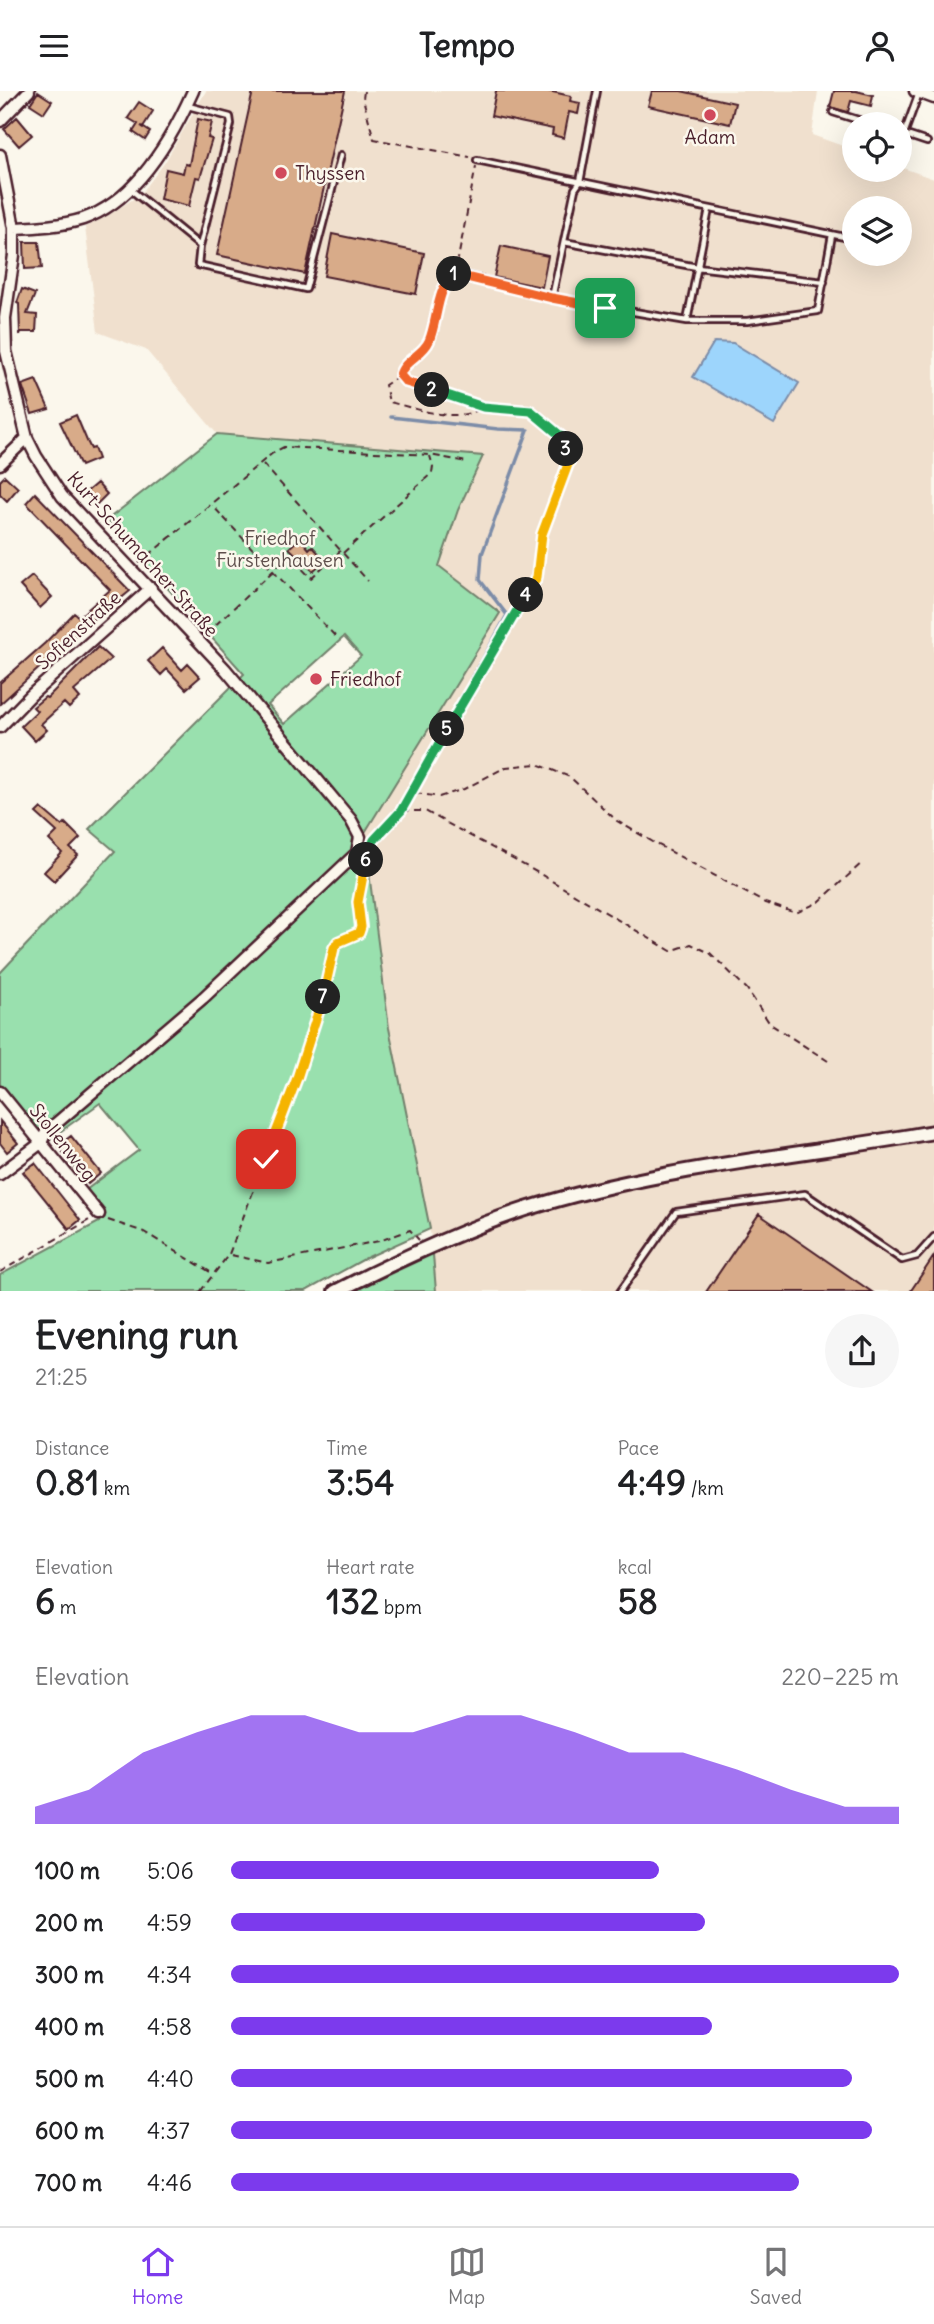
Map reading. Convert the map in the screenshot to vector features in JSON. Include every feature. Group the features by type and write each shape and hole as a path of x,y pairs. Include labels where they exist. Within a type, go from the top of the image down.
{"main road":[{"path":"335,1291 427,1248 525,1209 693,1169 934,1132"}],"street":[{"path":"0,121 29,91"},
{"path":"14,228 47,226 85,218 115,202 149,166 187,106 193,91"},
{"path":"917,92 934,98"},
{"name":"Kurt-Schumacher-Straße","path":"0,155 14,228 14,255 5,318 6,351 27,438 36,456 62,496 226,670 351,820 360,837 357,853 203,998 46,1132 41,1143 0,1174"},
{"path":"0,464 27,438"},
{"name":"Sofienstraße","path":"0,727 151,588"},
{"name":"Stollenweg","path":"0,1092 99,1214"}],"lane":[{"path":"552,298 575,189 580,182 597,91"},
{"path":"910,112 917,92"},
{"path":"187,106 230,117 231,124 200,246 198,265 306,289 341,155"},
{"path":"832,112 842,115"},
{"path":"912,137 927,142"},
{"path":"477,160 842,237"},
{"path":"130,188 200,246"},
{"path":"687,321 709,209"},
{"path":"455,273 552,298 687,321 747,321 818,311 832,235"},
{"path":"564,241 697,267 824,282"},
{"path":"620,1291 676,1212 805,1194 902,1260 917,1256 934,1237"}],"path":[{"path":"364,91 363,99 374,139 477,158 455,273 446,281 428,344 402,369 400,375 385,385 389,402 452,415 477,411 483,407"},
{"path":"200,1291 229,1254 297,1078 326,987 330,957 338,942 359,933 361,927 358,902 364,865 374,840 401,811 537,577 542,534 570,459 562,437 531,411 483,407 406,382 400,375"},
{"path":"132,569 274,452 284,447 430,455 467,462"},
{"path":"198,641 289,555 311,578 432,473 430,455"},
{"path":"262,463 368,581"},
{"path":"211,504 335,636"},
{"path":"410,792 439,797 464,789 506,767 537,764 570,777 617,821 653,842 765,903 796,913 819,902 862,863"},
{"path":"401,811 425,811 540,874 671,951 691,944 710,953 747,989 770,1024 828,1061"},
{"path":"0,1272 99,1214 144,1233 213,1273"},
{"path":"229,1254 268,1263 379,1241 410,1230 427,1248"}],"shaded area":[{"path":"206,91 818,91 812,135 842,146 842,182 912,182 912,171 934,179 934,1291 436,1291 432,1242 389,1028 364,834 500,614 439,567 458,510 483,457 217,434 146,350 98,332 85,227 141,194 165,162"}],"green space":[{"name":"Friedhof Fürstenhausen","path":"217,434 483,456 458,510 439,566 500,613 364,834 389,1028 430,1229 366,1258 306,1291 0,1291 0,1275 99,1222 103,1211 86,1190 139,1150 100,1103 46,1142 0,1085 0,973 115,851 89,829 244,674 107,520","holes":["344,637 361,656 284,724 268,705"]},
{"path":"432,1242 436,1291 355,1291"}],"water":[{"path":"714,342 733,343 799,383 774,424 693,377"}],"building":[{"name":"Thyssen","path":"253,91 345,91 305,274 217,255"},
{"path":"496,91 548,91 571,96 570,101 580,103 578,114 569,112 564,138 552,135 553,129 491,116"},
{"name":"Adam","path":"652,91 681,91 735,103 730,124 648,106"},
{"path":"834,91 856,91 873,95 871,106 851,101 848,112 830,107"},
{"path":"38,92 52,101 44,113 30,104"},
{"path":"139,102 153,111 143,127 141,126 150,132 145,140 133,132 138,124 128,118"},
{"path":"17,117 32,135 19,146 4,129"},
{"path":"198,119 212,122 208,138 212,139 200,178 196,177 189,206 160,199 166,169 183,173 185,164 189,165"},
{"path":"332,234 424,253 416,294 324,276"},
{"path":"24,242 39,242 42,268 25,269"},
{"path":"501,246 548,256 542,287 494,277"},
{"path":"22,289 35,294 27,314 37,315 36,332 21,332 20,335 17,303"},
{"path":"36,380 49,409 32,414 22,385"},
{"path":"76,415 98,459 81,466 60,422"},
{"path":"5,476 18,488 7,501 0,494 0,481"},
{"path":"97,483 107,494 96,505 85,493"},
{"path":"35,493 130,591 119,600 117,597 0,704 0,683 74,613 79,617 110,590 26,503"},
{"path":"300,538 309,549 312,546 325,560 313,571 289,548"},
{"path":"32,576 52,597 40,608 20,586"},
{"path":"98,647 111,659 74,691 80,698 69,708 64,703 41,724 47,730 35,741 21,726 37,711 33,707 47,698"},
{"path":"162,648 182,670 188,664 200,677 186,689 167,669 161,675 148,661"},
{"path":"41,808 62,826 65,823 80,838 70,848 78,855 54,881 44,872 62,853 49,840 57,832 36,813"},
{"path":"0,1121 18,1143 7,1152 0,1143"},
{"path":"71,1136 101,1173 88,1184 58,1146"},
{"path":"35,1163 80,1220 69,1229 23,1172"},
{"path":"759,1214 871,1291 707,1291"},
{"path":"934,1256 934,1291 911,1291"}],"waterway":[{"path":"391,417 528,430 482,554 480,580 507,615 458,704"}],"place":[{"name":"Adam","path":"710,115"},
{"name":"Thyssen","path":"281,173"},
{"name":"Friedhof","path":"316,679"}],"route":[{"path":"266,1159 297,1078 326,987 330,957 338,942 359,933 361,927 358,902 364,865 374,840 401,811 537,577 542,534 570,459 562,437 531,411 483,407 406,382 400,375 402,369 428,344 446,281 455,273 552,298 605,308"}]}
